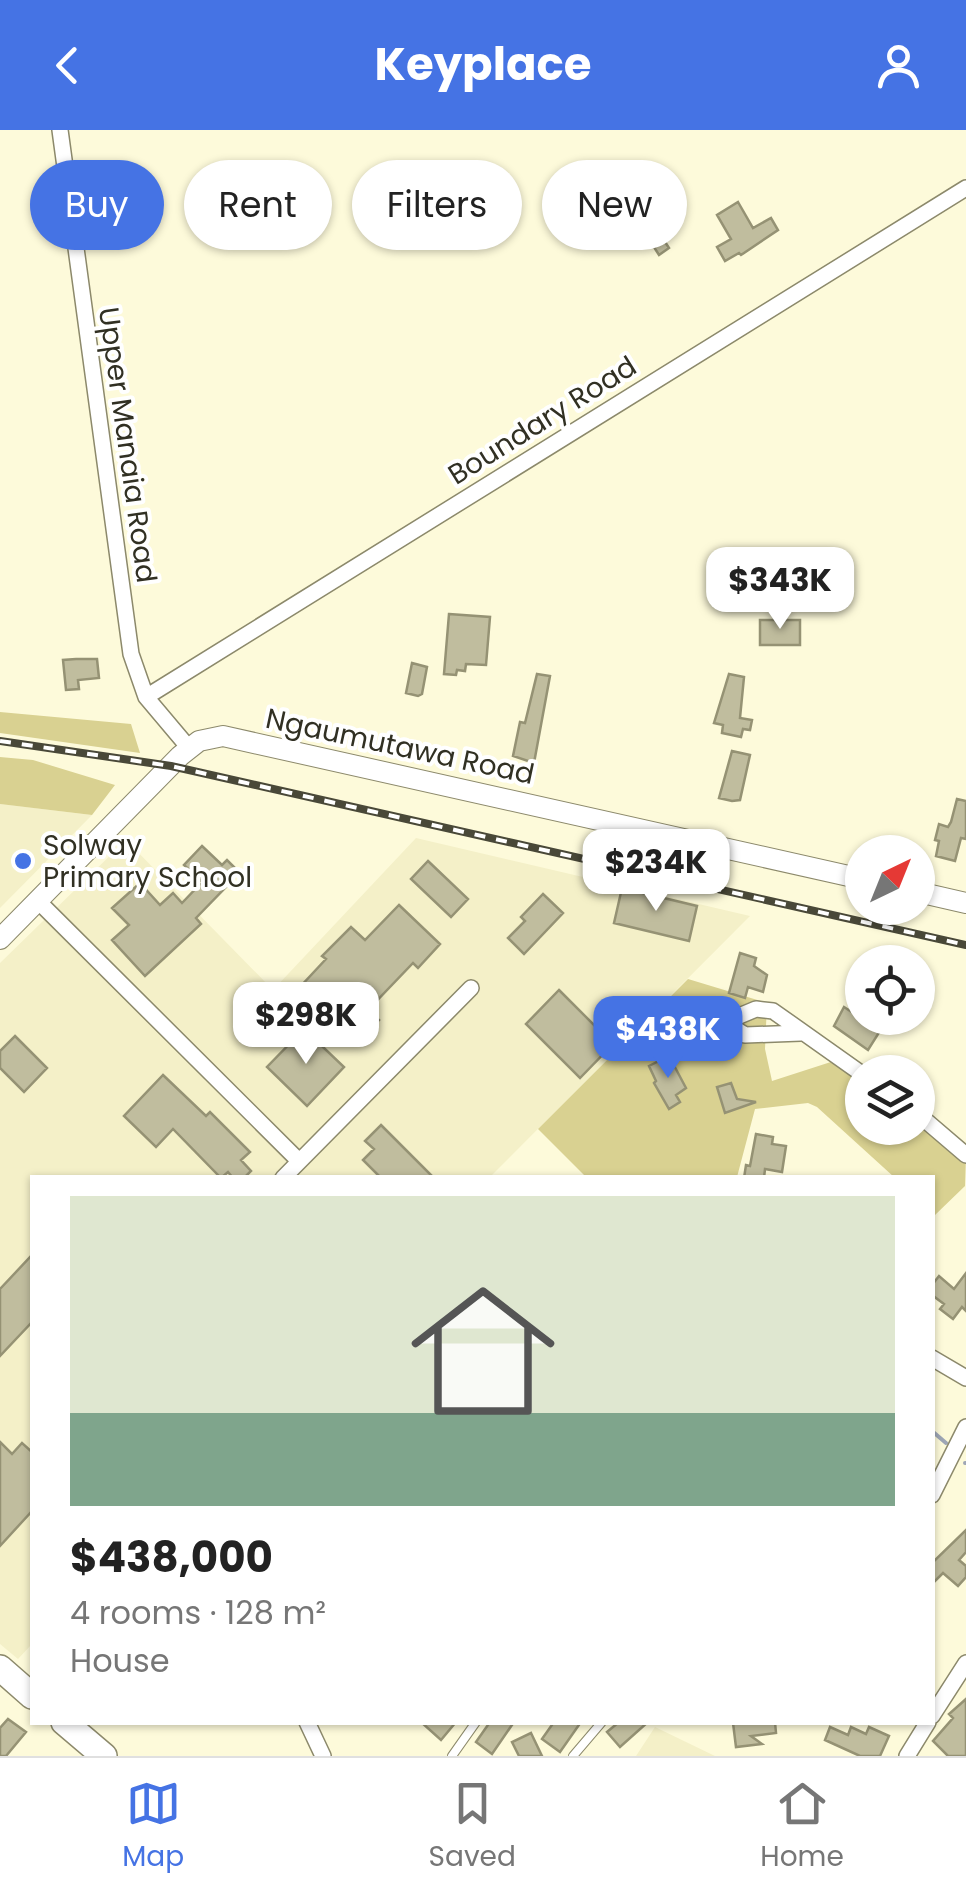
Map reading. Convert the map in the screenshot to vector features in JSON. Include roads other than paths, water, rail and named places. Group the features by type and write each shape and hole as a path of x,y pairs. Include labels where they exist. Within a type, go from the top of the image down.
{"highway":[{"path":"0,1668 30,1694"},
{"path":"68,1725 104,1756"}],"main road":[{"name":"Ngaumutawa Road","path":"189,748 223,736 845,875"},
{"path":"0,939 189,748"},
{"path":"935,896 966,903"}],"street":[{"name":"Upper Manaia Road","path":"60,130 131,654 146,697 189,748"},
{"name":"Boundary Road","path":"146,697 966,188"},
{"path":"38,901 299,1162"},
{"path":"286,1175 471,988"},
{"path":"801,1033 845,1063"},
{"path":"935,1129 966,1155"},
{"path":"935,1360 966,1378"},
{"path":"935,1489 965,1432"},
{"path":"935,1711 966,1664"},
{"path":"309,1725 323,1756"},
{"path":"907,1756 926,1725"}],"lane":[{"path":"452,1756 474,1725"},
{"path":"572,1756 599,1725"}],"waterway":[{"path":"935,1434 946,1443"}],"railway":[{"path":"0,741 171,766 966,945"}],"place":[{"name":"Solway Primary School","path":"23,861"}]}
